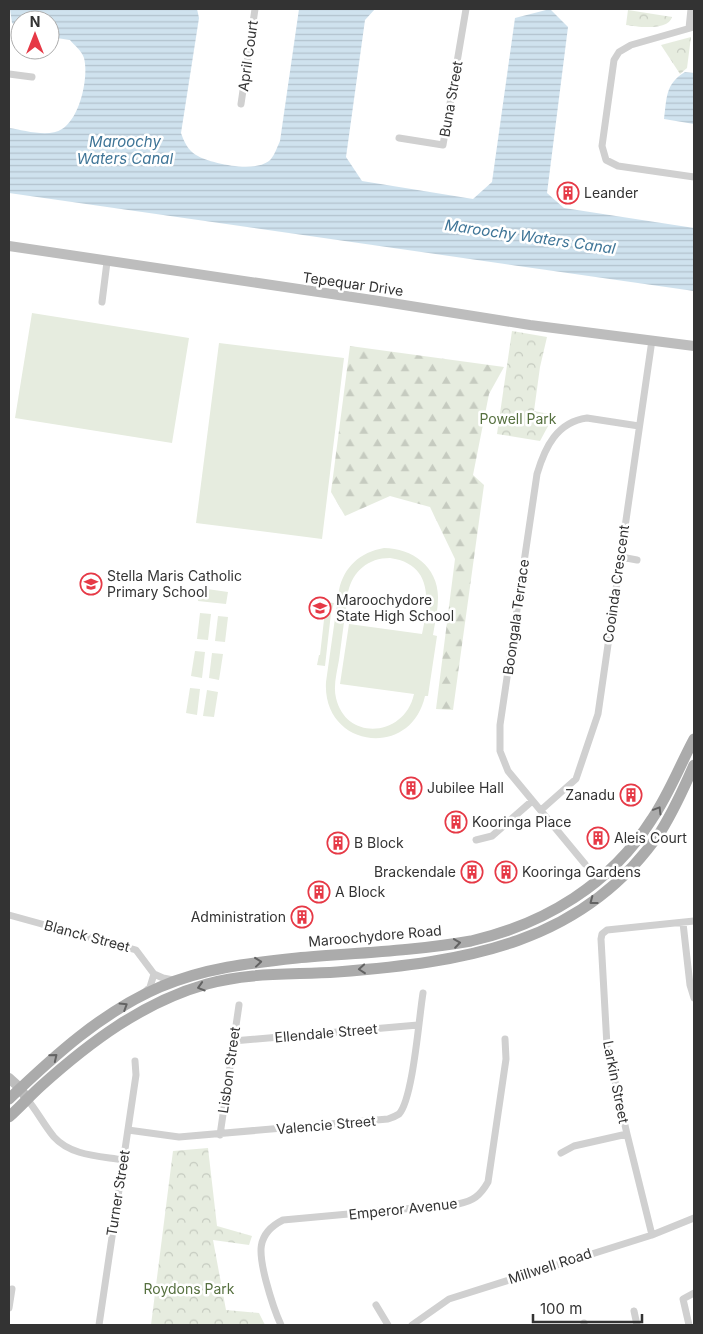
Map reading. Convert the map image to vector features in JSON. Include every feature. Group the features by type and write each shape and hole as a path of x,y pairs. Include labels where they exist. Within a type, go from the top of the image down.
{"main road":[{"name":"Maroochydore Road","path":"13,1092 71,1043 117,1010 140,997 176,981 234,965 471,941 505,932 544,916 590,887 626,855 662,804 694,739"},
{"name":"Maroochydore Road","path":"9,1117 74,1057 124,1021 154,1004 186,991 226,980 255,975 335,972 443,959 498,948 552,927 608,890 639,860 671,815 694,765"}],"street":[{"name":"April Court","path":"241,104 255,9"},
{"name":"Buna Street","path":"399,138 443,144 466,9"},
{"path":"691,9 692,27 630,45 619,52 614,60 602,146 606,160 618,166 694,177"},
{"path":"9,74 32,78"},
{"name":"Tepequar Drive","path":"9,246 379,301 530,326 694,346"},
{"path":"102,302 107,262"},
{"name":"Cooinda Crescent","path":"541,810 571,785 580,772 598,714 652,340"},
{"name":"Boongala Terrace","path":"585,864 508,771 502,756 499,740 510,655 540,464 552,440 561,428 570,422 587,418 639,426"},
{"path":"620,557 637,560"},
{"path":"476,840 492,836 532,801"},
{"name":"Blanck Street","path":"9,915 136,950 154,974"},
{"path":"694,921 683,922 690,985 694,998"},
{"name":"Larkin Street","path":"652,1235 607,1046 601,939 602,934 607,930 683,922"},
{"path":"140,997 150,987 154,974 176,981"},
{"name":"Valencie Street","path":"128,1130 179,1137 220,1135 388,1119 398,1115 404,1104 412,1073 424,993"},
{"name":"Lisbon Street","path":"220,1135 239,1005"},
{"name":"Ellendale Street","path":"233,1041 418,1025"},
{"name":"Emperor Avenue","path":"281,1325 272,1306 260,1259 262,1241 267,1232 276,1224 283,1220 458,1204 469,1202 477,1198 482,1192 488,1182 505,1068 505,1039"},
{"name":"Turner Street","path":"99,1325 136,1075 135,1061"},
{"path":"9,1078 13,1092 27,1099 36,1109 54,1137 66,1147 81,1153 123,1160"},
{"path":"561,1153 574,1146 627,1134"},
{"name":"Millwell Road","path":"412,1325 449,1299 652,1235 694,1218"},
{"path":"9,1308 12,1289"},
{"path":"689,1325 683,1299 694,1293"},
{"path":"376,1305 388,1325"},
{"path":"634,1311 637,1325"}],"green space":[{"path":"628,10 672,17 665,24 659,26 626,25"},
{"path":"691,37 687,68 680,74 661,45"},
{"path":"32,313 189,338 172,443 15,418"},
{"name":"Powell Park","path":"512,331 547,337 540,367 534,411 554,415 540,441 497,434"},
{"path":"219,343 344,358 322,539 196,523"},
{"path":"350,346 504,367 489,394 473,475 484,485 453,710 436,709 455,559 430,507 390,496 345,516 331,492"},
{"path":"384,548 404,551 422,561 428,568 437,586 438,607 433,635 437,636 428,696 425,696 417,716 403,730 386,737 369,738 352,732 338,721 329,704 326,682 341,582 354,562 375,550","holes":["390,558 404,562 414,568 421,576 425,586 426,609 422,634 349,624 340,684 414,694 408,708 399,719 388,726 375,729 363,727 351,722 342,712 335,693 348,592 358,572 368,563"]},
{"path":"200,588 228,592 226,604 198,601"},
{"path":"326,602 334,603 331,613 325,666 317,665 320,655"},
{"path":"200,613 211,614 208,640 197,639"},
{"path":"218,616 228,617 225,642 215,641"},
{"path":"195,651 205,652 202,678 191,676"},
{"path":"212,653 223,654 219,680 209,678"},
{"path":"190,688 200,689 197,715 186,713"},
{"path":"207,690 218,692 214,717 203,716"},
{"name":"Roydons Park","path":"208,1148 217,1226 252,1236 249,1245 213,1240 226,1310 259,1313 265,1325 151,1325 173,1151"}],"water":[{"name":"Maroochy Waters Canal","path":"197,9 199,18 181,133 183,140 196,155 212,162 246,167 265,164 275,153 280,141 299,9 375,9 365,20 346,157 362,181 473,199 492,182 515,18 550,9 568,27 547,193 564,208 694,228 694,291 9,193 9,128 43,133 57,132 62,129 74,116 78,107 85,76 82,53 70,40 60,38 60,10 10,10"},
{"path":"685,72 694,73 694,124 664,119 670,87"}],"place":[{"name":"Leander","path":"568,193"},
{"name":"Stella Maris Catholic Primary School","path":"91,584"},
{"name":"Maroochydore State High School","path":"320,608"},
{"name":"Jubilee Hall","path":"411,788"},
{"name":"Zanadu","path":"631,795"},
{"name":"Kooringa Place","path":"456,822"},
{"name":"Aleis Court","path":"598,838"},
{"name":"B Block","path":"338,843"},
{"name":"Brackendale","path":"472,872"},
{"name":"Kooringa Gardens","path":"506,872"},
{"name":"A Block","path":"319,892"},
{"name":"Administration","path":"302,917"}]}
